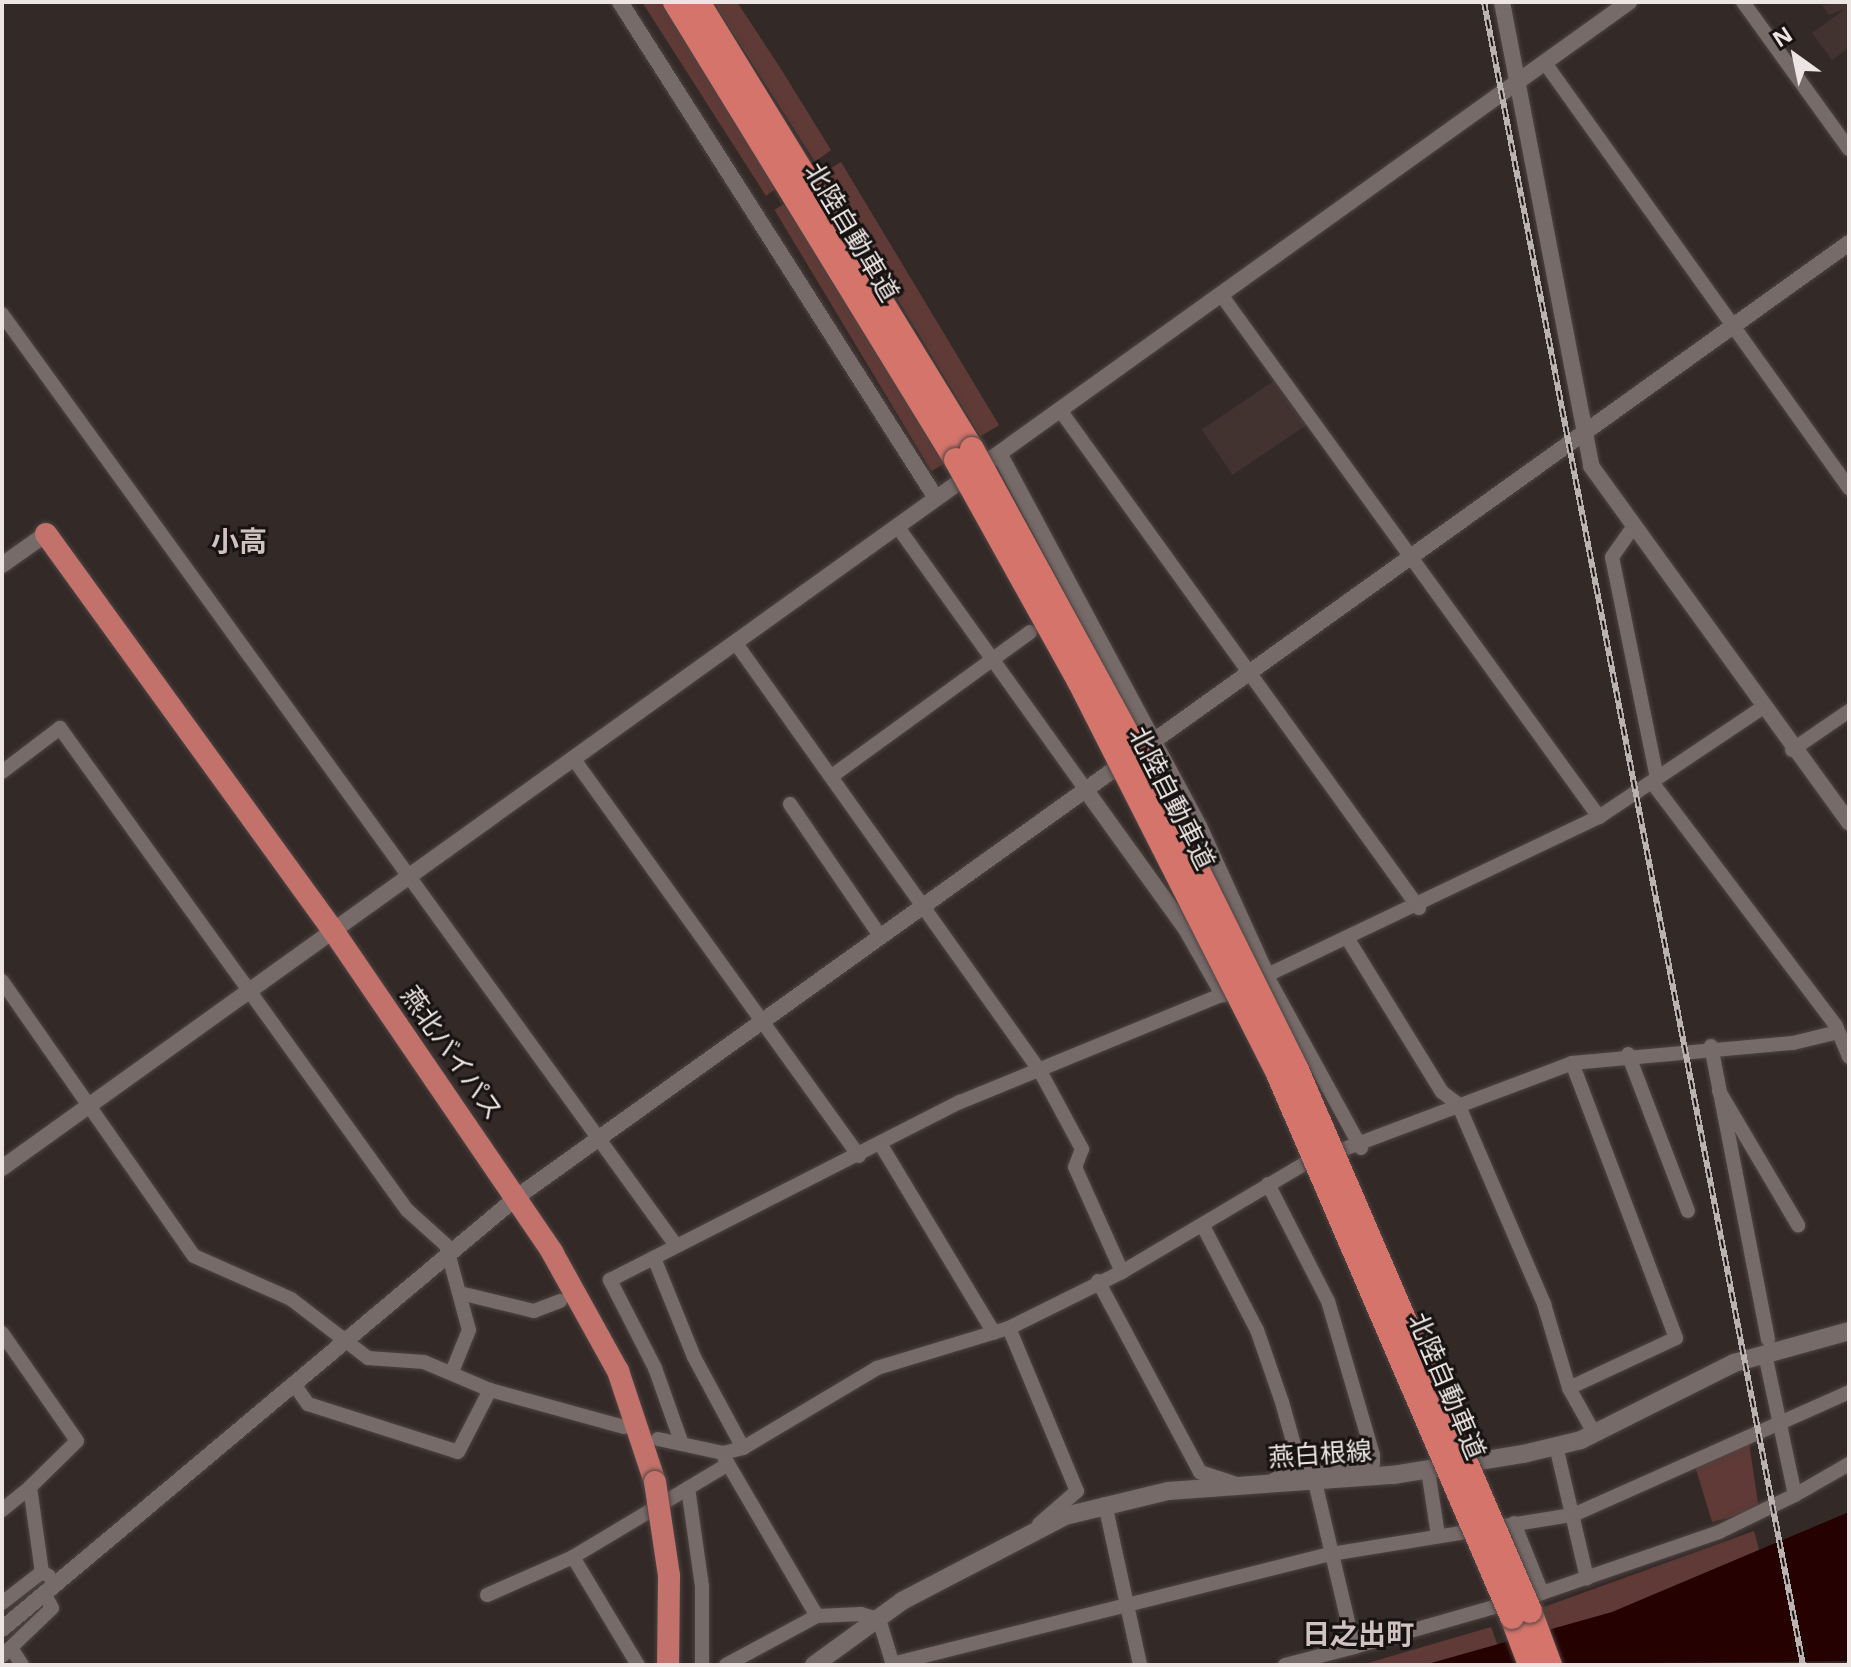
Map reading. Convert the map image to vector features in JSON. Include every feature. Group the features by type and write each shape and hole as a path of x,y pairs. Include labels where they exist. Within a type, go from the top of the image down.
{"highway":[{"name":"北陸自動車道","path":"675,2 964,454 1279,1076 1409,1366 1530,1665"},
{"name":"北陸自動車道","path":"698,2 1159,792 1297,1070 1426,1357 1550,1665"},
{"name":"燕北バイパス","path":"46,534 332,929 517,1197 602,1335 655,1482 669,1576 668,1665"}],"main road":[{"name":"燕白根線","path":"814,1665 879,1619 1033,1529 1105,1504 1243,1485 1315,1482 1428,1470 1556,1446 1594,1433 1681,1384 1766,1347 1849,1331"}],"street":[{"path":"620,2 936,498"},
{"path":"1502,2 1591,466 1631,530 1849,823"},
{"path":"2,1168 247,989 1000,455 1629,2"},
{"path":"1743,2 1849,149"},
{"path":"1545,63 1849,488"},
{"path":"2,1629 296,1387 517,1197 1153,738 1849,243"},
{"path":"1222,296 1599,817"},
{"path":"2,314 410,873 675,1244"},
{"path":"1060,410 1419,908"},
{"path":"1000,455 1153,738 1267,976 1361,1148"},
{"path":"897,526 1186,929 1223,994"},
{"path":"1631,530 1612,557 1655,780 1841,1025 1849,1057"},
{"path":"2,565 46,534"},
{"path":"832,776 1030,632"},
{"path":"735,642 1040,1071 1082,1149 1075,1167 1122,1272"},
{"path":"682,1444 655,1368 610,1280 675,1244 859,1156 960,1102 1267,976 1419,908 1599,817 1762,708"},
{"path":"1792,750 1849,711"},
{"path":"2,772 60,728 407,1210 450,1254 464,1294 469,1330 452,1372"},
{"path":"573,758 859,1156"},
{"path":"790,804 880,936"},
{"path":"1349,941 1442,1092 1458,1104 1544,1304 1569,1388 1594,1433"},
{"path":"2,981 194,1256 291,1299 368,1358 398,1356 452,1372 490,1390 624,1427"},
{"path":"487,1595 573,1557 688,1488 725,1459 877,1368 1002,1330 1122,1272 1304,1164 1361,1148 1458,1104 1572,1063 1711,1046 1793,1043 1841,1025"},
{"path":"1711,1046 1795,1495"},
{"path":"1628,1054 1688,1211"},
{"path":"1569,1388 1676,1338 1572,1063"},
{"path":"1719,1091 1798,1225"},
{"path":"881,1145 1002,1330 1077,1491 1033,1529"},
{"path":"1266,1485 1300,1466 1373,1463 1328,1301 1268,1184"},
{"path":"1203,1226 1257,1330 1300,1466"},
{"path":"654,1258 694,1357 743,1448"},
{"path":"1098,1281 1200,1472 1243,1485"},
{"path":"464,1294 534,1311 560,1301"},
{"path":"2,1333 77,1441 2,1510"},
{"path":"296,1387 308,1404 458,1452 490,1390"},
{"path":"726,1665 817,1616 879,1619 892,1664 1331,1554 1573,1515 1849,1392"},
{"path":"658,1439 725,1459 817,1616"},
{"path":"1556,1446 1587,1578"},
{"path":"1285,1665 1542,1593 1719,1532 1795,1495 1849,1464"},
{"path":"1428,1470 1438,1535"},
{"path":"1315,1482 1354,1647"},
{"path":"22,1665 6,1652 52,1608 51,1588 42,1572 30,1487"},
{"path":"688,1488 702,1586 702,1665"},
{"path":"1105,1504 1140,1665"},
{"path":"1514,1523 1542,1593"},
{"path":"573,1557 638,1665"},
{"path":"4,1598 42,1572"}],"shaded area":[{"path":"642,2 663,2 676,21 779,186 766,196"},
{"path":"713,2 737,2 781,69 831,150 815,162"},
{"path":"1849,2 1849,48 1832,60 1812,33 1845,9 1829,15 1822,5"},
{"path":"841,162 999,425 980,436 822,173"},
{"path":"789,201 946,462 932,471 774,210"},
{"path":"1278,378 1309,424 1232,475 1202,429"},
{"path":"1749,1442 1759,1510 1712,1522 1695,1466"},
{"path":"1849,1512 1849,1661 1424,1665 1612,1612"},
{"path":"1754,1531 1761,1557 1552,1637 1541,1608"},
{"path":"1491,1627 1501,1654 1462,1665 1361,1665"}],"railway":[{"path":"1484,2 1803,1665"}],"district":[{"name":"小高","path":"239,540"},
{"name":"日之出町","path":"1358,1633"}]}
